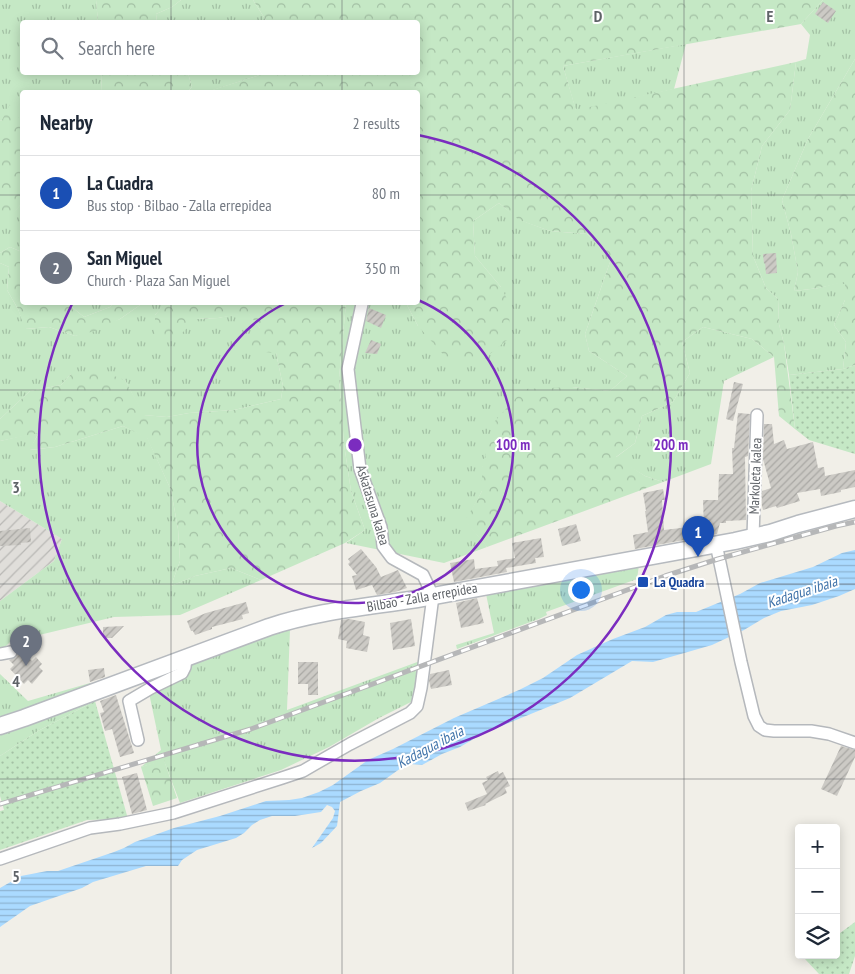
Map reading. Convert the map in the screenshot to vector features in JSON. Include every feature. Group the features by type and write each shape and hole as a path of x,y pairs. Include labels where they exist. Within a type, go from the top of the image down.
{"street":[{"name":"Askatasuna kalea","path":"362,305 348,369 360,469 381,527 383,546 392,558 423,575 433,596"},
{"name":"Markoleta kalea","path":"753,537 757,416"},
{"name":"Bilbao - Zalla errepidea","path":"0,726 269,627 299,618 433,596 753,537 855,509"},
{"path":"716,544 741,662 754,716 759,726 765,730 829,734 855,743"},
{"path":"0,859 90,828 173,813 303,771 410,713 416,706 421,688 433,596"},
{"path":"138,740 129,701 182,673 186,658"}],"shaded area":[{"path":"0,501 62,539 54,561 0,601"}],"green space":[{"path":"0,0 96,0 98,20 20,20 20,75 101,75 102,90 20,90 20,123 0,121"},
{"path":"96,0 181,0 172,7 156,14 157,20 98,20"},
{"path":"181,0 253,0 266,20 157,20 156,14 172,7"},
{"path":"253,0 823,0 801,24 563,66 576,110 796,62 790,110 762,146 751,191 753,256 766,288 778,299 779,324 784,344 795,429 779,416 774,357 752,339 703,327 682,342 690,373 673,402 642,416 635,443 616,457 645,476 663,482 487,547 465,521 482,491 482,467 495,421 524,389 572,387 610,391 627,376 589,351 585,334 611,259 587,234 550,231 519,220 499,203 473,221 475,256 501,287 511,307 507,340 480,362 448,360 418,326 407,305 420,305 420,90 212,90 259,75 420,75 420,20 266,20"},
{"path":"823,0 855,0 855,59 808,139 782,200 798,272 794,291 819,288 845,281 845,300 834,325 846,342 843,369 789,375 779,324 778,299 766,288 753,256 751,191 762,146 790,110 796,62 806,59 810,35 801,24"},
{"path":"686,44 674,89 576,111 563,66"},
{"path":"855,59 855,365 843,369 846,342 834,325 845,300 845,282 794,291 798,272 782,200 808,139"},
{"path":"101,75 189,75 192,87 189,90 102,90"},
{"path":"189,75 259,75 213,90 189,90 192,87"},
{"path":"10,104 20,120 20,205 13,214 0,214 0,121"},
{"path":"499,203 520,220 550,231 587,234 611,259 585,334 589,351 627,376 610,391 572,387 482,467 482,491 466,521 487,547 444,563 346,543 365,530 351,491 344,444 339,378 346,305 407,305 418,326 501,287 475,256 473,221"},
{"path":"20,205 20,251 10,247 0,253 0,214 13,213"},
{"path":"10,247 20,251 20,305 69,305 84,317 112,305 140,305 120,319 99,330 75,336 49,327 25,329 18,309 7,290 9,267 0,263 0,253"},
{"path":"0,263 9,267 7,290 18,309 26,329 49,327 75,336 120,319 140,305 164,305 155,315 195,319 218,318 248,312 276,353 283,386 281,399 234,410 189,413 167,417 143,415 125,380 71,374 61,385 30,391 0,419"},
{"path":"69,305 112,305 110,307 84,317"},
{"path":"163,305 346,305 339,378 344,444 351,491 365,530 345,543 261,580 231,568 195,576 171,586 180,561 178,529 171,490 147,438 123,426 55,447 29,450 39,433 0,441 0,419 30,391 61,385 71,374 98,370 125,380 144,415 167,417 189,413 234,410 281,399 283,386 276,353 253,351 247,335 260,328 248,313 218,318 196,319 174,341 155,336 155,315"},
{"path":"703,327 752,339 774,357 724,381 711,464 663,482 645,476 615,458 635,443 642,416 673,402 690,373 682,342"},
{"path":"855,365 855,454 809,440 795,429 789,375 843,369"},
{"path":"123,426 147,437 171,490 178,529 180,561 171,586 195,576 231,568 261,580 180,615 114,617 10,642 0,652 0,601 54,561 62,539 0,501 0,441 39,432 30,450 55,447"},
{"path":"639,565 637,579 546,612 547,615 539,619 457,649 456,645 494,633 486,594"},
{"path":"290,629 287,710 420,661 413,701 329,747 281,770 180,803 164,761 141,767 161,750 149,693 189,665"},
{"path":"0,674 28,701 90,683 95,701 38,731 0,756"},
{"path":"95,701 128,819 87,820 0,850 0,811 4,810 0,796 0,756 38,731"},
{"path":"164,760 177,798 153,806 141,767"},
{"path":"855,922 855,956 849,974 819,974 805,959 840,959 840,933"}],"water":[{"name":"Kadagua ibaia","path":"855,550 855,589 812,605 781,611 712,645 653,662 632,661 570,698 482,734 422,765 410,764 401,768 380,783 340,802 337,826 321,843 312,848 333,818 335,811 332,807 327,805 321,812 295,816 272,816 260,820 236,838 197,850 182,860 178,866 146,866 93,882 82,888 30,906 0,927 0,888 21,876 58,871 114,852 174,828 266,801 302,798 319,792 333,785 368,760 454,718 543,678 577,655 645,627 666,615 677,612 696,612 740,594 760,583 813,567 842,553"}],"building":[{"path":"823,2 836,11 828,23 815,14"},
{"path":"776,253 777,273 766,274 763,254"},
{"path":"369,308 386,315 381,328 366,321"},
{"path":"371,340 381,344 377,354 365,353"},
{"path":"734,382 743,384 733,421 726,419"},
{"path":"738,413 750,414 748,456 745,457 746,520 720,523 717,534 635,549 633,535 648,532 643,493 663,489 665,500 662,500 664,530 689,527 704,528 703,500 718,500 719,474 733,474 732,448 734,448"},
{"path":"764,424 772,424 774,444 784,440 787,449 813,442 818,468 824,467 825,476 855,470 855,487 821,496 820,489 797,493 800,501 763,510 762,491 771,488 763,459"},
{"path":"576,524 581,541 562,546 558,529"},
{"path":"30,528 31,542 21,543 21,545 0,546 0,531"},
{"path":"541,538 544,557 535,558 536,563 506,568 507,572 454,582 450,563 474,559 475,569 498,566 497,561 515,558 512,543"},
{"path":"361,549 376,567 381,577 398,570 407,588 377,595 372,585 356,590 352,576 357,575 348,564 350,562 348,559"},
{"path":"477,598 484,623 461,628 456,603"},
{"path":"246,602 249,613 242,615 243,619 212,627 212,629 195,635 191,631 187,621 206,613"},
{"path":"349,619 365,622 363,635 370,637 367,652 346,648 347,641 338,639 341,620"},
{"path":"411,619 415,646 393,650 390,623"},
{"path":"124,626 112,638 103,638 103,627"},
{"path":"21,650 32,661 36,657 42,664 39,667 43,671 32,684 28,680 24,684 10,669 14,665 9,660 16,657"},
{"path":"298,662 318,662 318,695 308,695 308,684 298,684"},
{"path":"104,668 105,677 90,682 88,670"},
{"path":"449,670 452,685 431,689 430,674"},
{"path":"116,695 134,753 120,757 112,729 105,731 100,713 104,712 100,701"},
{"path":"841,746 855,750 855,757 837,796 821,789"},
{"path":"498,771 499,774 503,772 510,786 505,788 507,793 486,805 468,811 465,803 487,794 482,783 488,780 486,777"},
{"path":"137,773 147,810 132,814 122,777"}],"railway":[{"path":"0,804 251,729 665,576 718,559 855,522"}],"place":[{"name":"La Cuadra","path":"698,557"},
{"name":"La Quadra","path":"643,582"},
{"name":"San Miguel","path":"26,666"}]}
